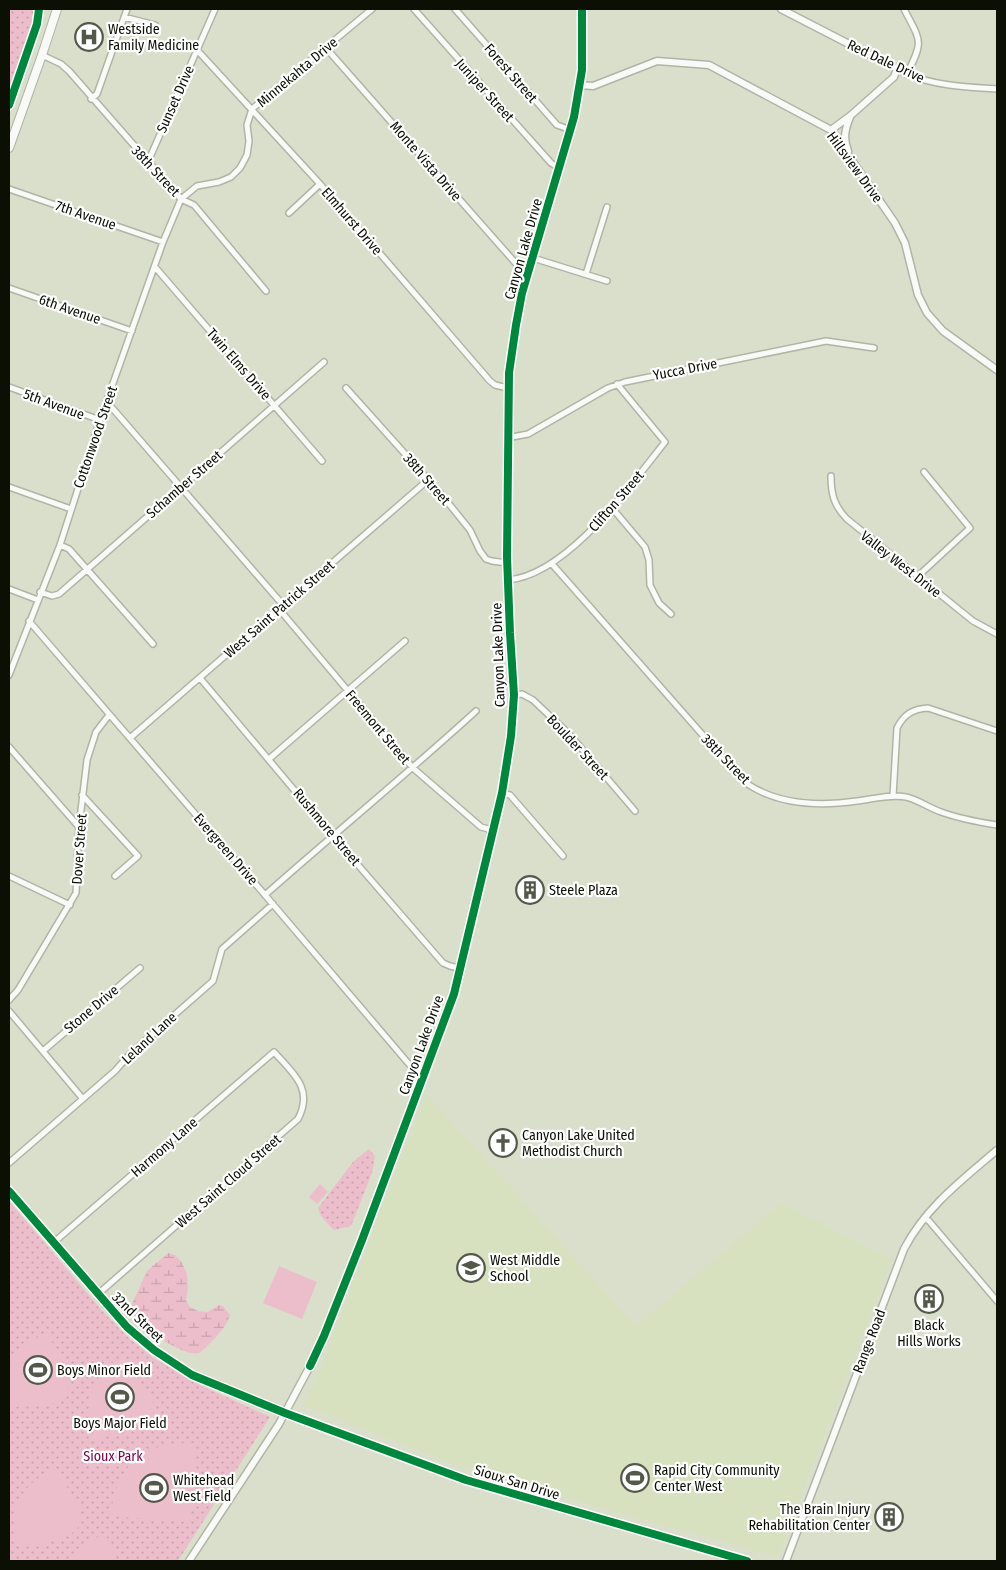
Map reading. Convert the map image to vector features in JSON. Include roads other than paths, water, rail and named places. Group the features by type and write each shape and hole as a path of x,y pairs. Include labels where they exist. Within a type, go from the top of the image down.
{"main road":[{"path":"9,148 42,56 56,9"}],"street":[{"path":"91,99 97,94 127,9"},
{"name":"Sunset Drive","path":"145,160 151,155 216,9"},
{"name":"Minnekahta Drive","path":"181,199 197,186 219,182 231,177 240,168 247,154 249,141 247,125 252,110 372,9"},
{"name":"Juniper Street","path":"414,9 551,163 559,168"},
{"name":"Forest Street","path":"456,9 557,125 571,130"},
{"name":"Canyon Lake Drive","path":"189,1561 285,1413 324,1336 454,994 502,793 511,736 514,695 507,563 507,438 508,388 516,325 528,271 571,130 580,85 583,51 582,9"},
{"name":"Red Dale Drive","path":"781,9 897,69 923,80 952,86 997,89"},
{"path":"904,9 920,39 917,53 907,74"},
{"path":"124,17 155,25"},
{"name":"Monte Vista Drive","path":"326,48 519,267 528,271"},
{"name":"Elmhurst Drive","path":"197,50 320,184 490,381 495,385 508,388"},
{"name":"38th Street","path":"42,56 61,64 181,199 194,205 266,291"},
{"name":"Hillsview Drive","path":"580,85 593,86 657,61 709,65 831,130 895,223 905,243 918,295 927,313 943,332 997,370"},
{"path":"831,130 850,116 894,77 897,69"},
{"path":"850,116 845,130 845,140 852,162"},
{"path":"289,213 320,184"},
{"name":"7th Avenue","path":"9,189 163,242"},
{"name":"Cottonwood Street","path":"9,675 60,545 100,420 163,242 181,199"},
{"path":"586,274 607,207"},
{"path":"532,258 608,281"},
{"name":"Twin Elms Drive","path":"155,266 322,461"},
{"name":"6th Avenue","path":"9,288 132,331"},
{"name":"Yucca Drive","path":"507,438 528,434 616,384 826,341 874,348"},
{"name":"Schamber Street","path":"40,592 52,596 59,594 324,362"},
{"name":"Clifton Street","path":"508,580 517,579 552,564 595,527 665,442 616,384"},
{"name":"5th Avenue","path":"9,388 100,420"},
{"name":"38th Street","path":"346,388 470,530 480,552 486,559 507,563"},
{"name":"Freemont Street","path":"107,402 281,607 347,690 413,768 481,827 492,830"},
{"path":"917,577 970,528 924,472"},
{"name":"Valley West Drive","path":"831,476 831,492 839,512 973,621 997,634"},
{"name":"West Saint Patrick Street","path":"130,738 428,480"},
{"path":"9,487 70,509"},
{"path":"612,508 645,547 649,560 650,585 659,603 671,614"},
{"path":"60,545 69,549 153,644"},
{"name":"38th Street","path":"552,564 748,784 766,794 811,804 832,805 893,796 906,797 920,801 940,812 968,821 997,825"},
{"path":"9,589 38,600"},
{"name":"Evergreen Drive","path":"29,621 414,1070 424,1073"},
{"path":"269,759 405,640"},
{"name":"Rushmore Street","path":"200,678 443,963 459,968"},
{"name":"Boulder Street","path":"514,695 522,694 533,700 571,736 635,811"},
{"path":"893,796 897,728 909,712 928,708 997,731"},
{"path":"265,895 332,835 413,768 476,711"},
{"name":"Dover Street","path":"9,1000 18,990 76,893 82,795 90,746 96,732 109,715"},
{"path":"9,747 79,827"},
{"path":"502,793 510,795 563,856"},
{"path":"82,795 138,856 116,876"},
{"path":"9,876 70,905"},
{"name":"Leland Lane","path":"9,1163 83,1099 130,1054 213,981 222,949 273,904"},
{"name":"Stone Drive","path":"42,1051 140,968"},
{"path":"9,1011 83,1099"},
{"name":"Harmony Lane","path":"54,1243 274,1052"},
{"name":"West Saint Cloud Street","path":"98,1294 298,1119 304,1109 305,1097 303,1091 295,1076 274,1052"},
{"name":"Range Road","path":"786,1561 899,1261 910,1239 924,1218 943,1197 997,1150"},
{"name":"32nd Street","path":"9,1191 98,1294 134,1333 154,1350 200,1379 285,1413"},
{"path":"924,1218 929,1221 997,1301"},
{"name":"Sioux San Drive","path":"285,1413 466,1480 747,1561"}],"place":[{"name":"Westside Family Medicine","path":"89,37"},
{"name":"Steele Plaza","path":"530,890"},
{"name":"Canyon Lake United Methodist Church","path":"503,1143"},
{"name":"West Middle School","path":"471,1268"},
{"name":"Black Hills Works","path":"929,1299"},
{"name":"Boys Minor Field","path":"38,1370"},
{"name":"Boys Major Field","path":"120,1397"},
{"name":"Rapid City Community Center West","path":"635,1478"},
{"name":"Whitehead West Field","path":"154,1488"},
{"name":"The Brain Injury Rehabilitation Center","path":"889,1517"}],"park label":[{"name":"Sioux Park","path":"113,1456"}]}
